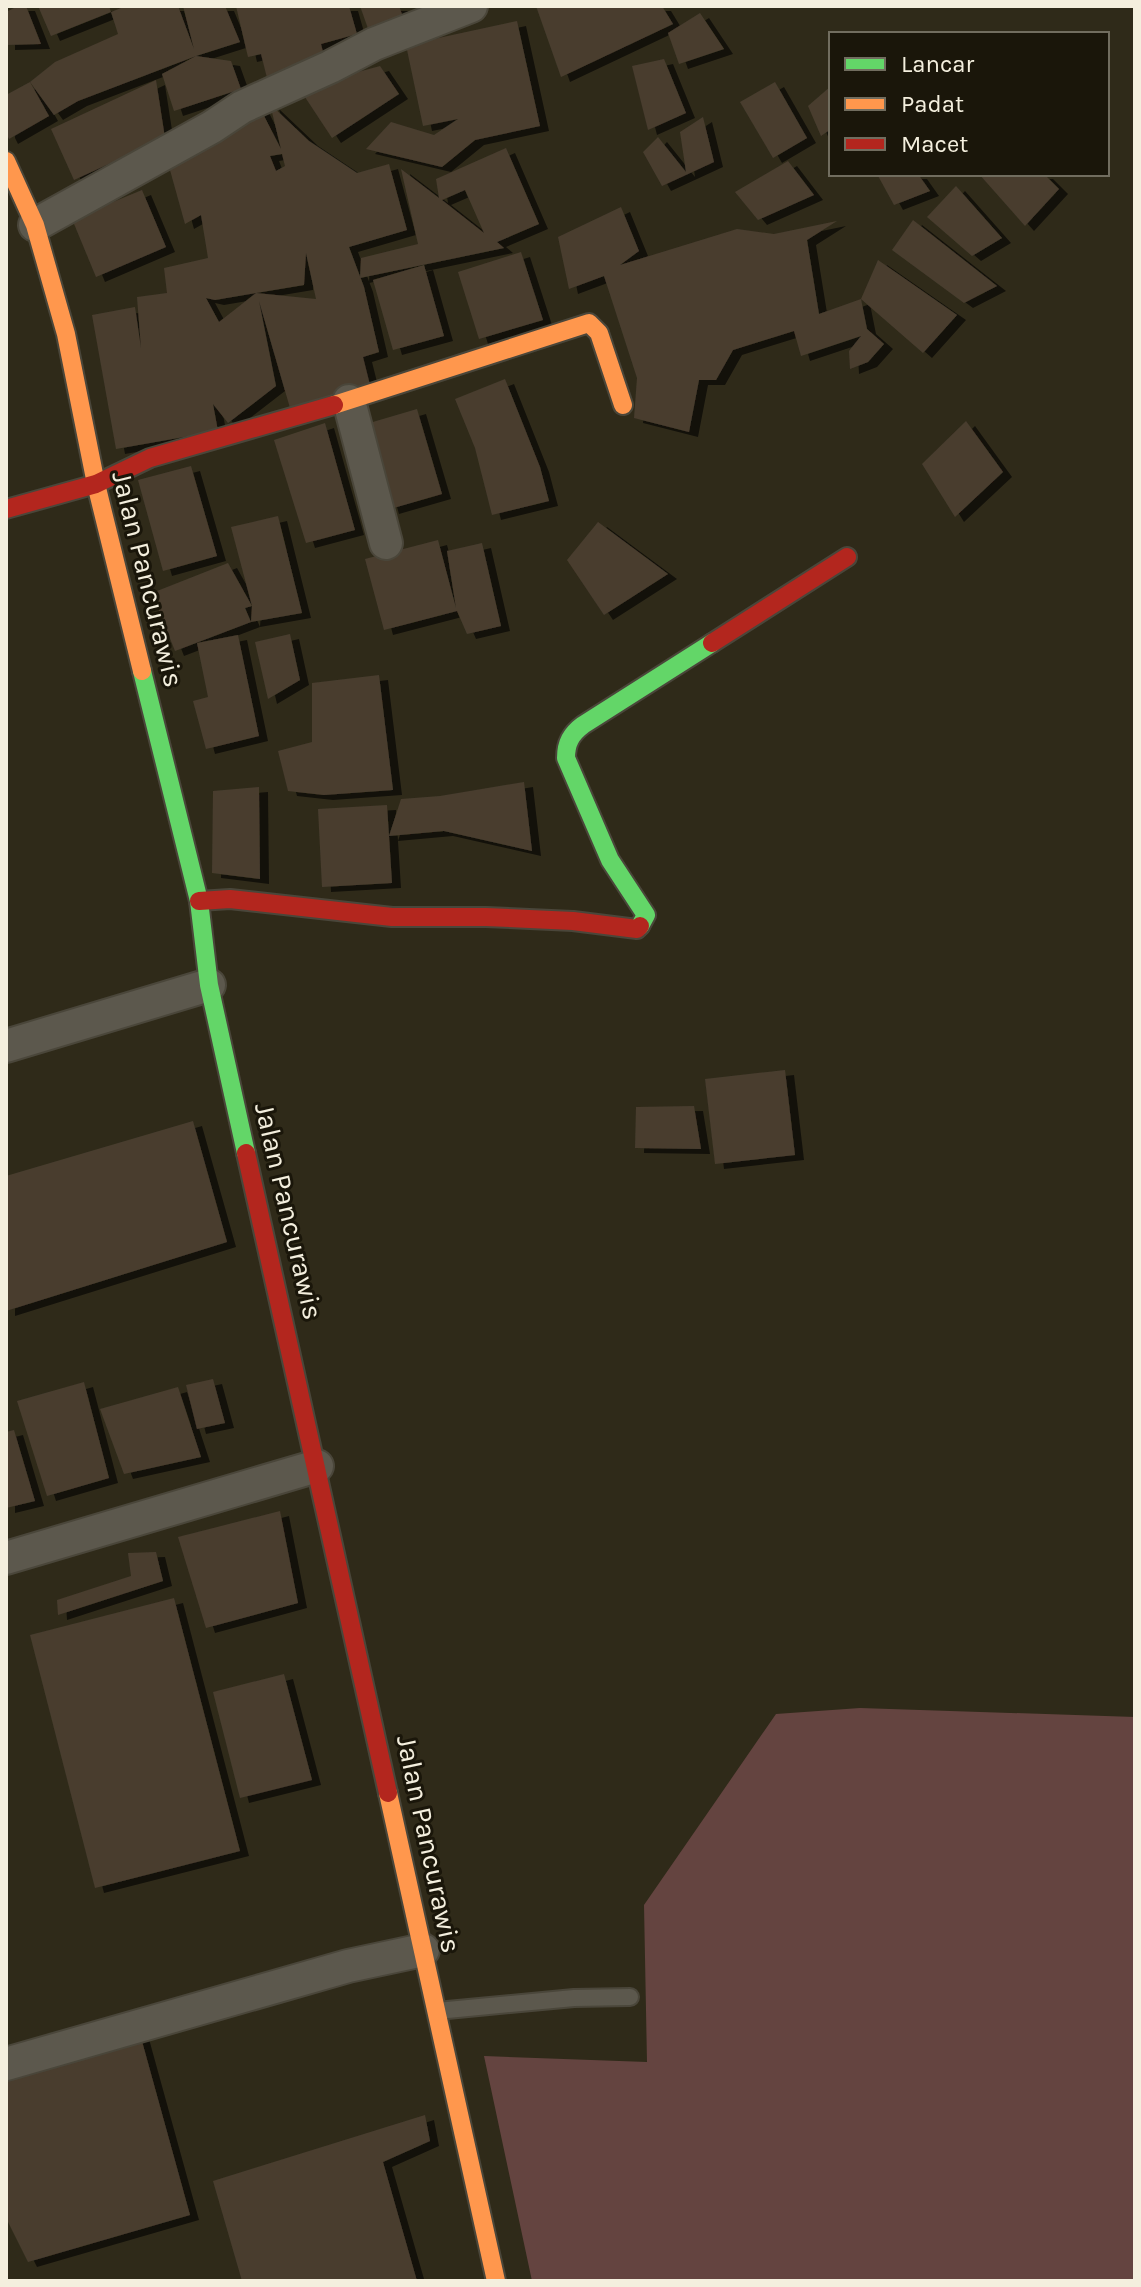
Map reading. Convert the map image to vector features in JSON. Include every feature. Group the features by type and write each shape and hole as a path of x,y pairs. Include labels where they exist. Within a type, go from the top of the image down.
{"street":[{"path":"35,225 212,127 242,107 374,44 471,6"},
{"name":"Jalan Pancurawis","path":"6,161 35,225 66,334 96,484 199,901 209,985 496,2281"},
{"path":"6,509 96,484 150,458 349,401 589,323 599,333 623,405"},
{"path":"349,401 386,543"},
{"path":"199,901 230,899 392,917 573,921 637,929 646,915 617,875 566,758 566,741 605,711 847,557"},
{"path":"6,1046 209,985"},
{"path":"6,1558 317,1466"},
{"path":"6,2064 348,1966 423,1950"}],"lane":[{"path":"437,2011 574,1998 630,1997"}],"shaded area":[{"path":"860,1708 1135,1717 1135,2281 532,2281 484,2056 647,2062 644,1905 776,1714"}],"building":[{"path":"26,6 41,44 6,45 6,12"},
{"path":"38,6 109,6 111,12 51,36"},
{"path":"126,6 178,6 194,49 183,6 225,6 240,42 78,101 54,115 30,82 55,62 118,34 111,12"},
{"path":"236,6 349,6 357,34 321,44 326,64 267,78 261,54 248,57"},
{"path":"360,6 399,6 406,25 371,37"},
{"path":"536,6 662,6 673,24 561,77"},
{"path":"700,13 724,49 679,64 668,33"},
{"path":"517,21 540,126 475,140 442,167 366,149 391,122 434,135 458,119 423,126 406,45"},
{"path":"196,56 231,61 241,89 174,111 162,74"},
{"path":"664,59 686,113 648,130 632,66"},
{"path":"380,66 399,94 332,138 299,88"},
{"path":"156,80 165,138 74,180 51,129"},
{"path":"30,82 49,116 9,139 6,133 6,95"},
{"path":"775,82 807,138 773,158 740,102"},
{"path":"829,88 829,130 821,136 808,106"},
{"path":"270,104 309,141 357,173 389,164 407,230 349,247 364,287 379,352 363,357 370,385 290,408 259,301 276,386 228,423 213,404 218,431 116,449 92,315 135,307 141,348 137,297 167,293 164,268 208,258 201,215 185,224 170,170 260,108 281,149","holes":["282,154 285,166 276,171 270,156","306,253 316,299 256,293 304,285","256,293 219,322 206,298 215,300"]},
{"path":"703,117 714,162 662,186 643,152 658,137 686,172 680,132"},
{"path":"506,148 539,224 497,242 504,248 360,278 361,258 418,244 401,169 439,198 436,179","holes":["465,190 484,233 442,200"]},
{"path":"788,161 814,195 758,220 735,192"},
{"path":"878,176 919,176 930,191 894,205"},
{"path":"981,176 1046,176 1059,189 1025,226"},
{"path":"956,186 1002,238 972,256 927,217"},
{"path":"142,190 166,247 96,277 72,219"},
{"path":"621,207 639,251 620,265 737,229 774,234 837,221 807,240 819,314 861,299 867,329 884,344 868,362 850,369 849,351 861,336 801,356 794,331 733,350 716,380 699,380 689,432 634,418 637,378 604,276 569,289 558,237"},
{"path":"913,220 997,286 964,303 892,250"},
{"path":"521,252 543,320 479,339 458,272"},
{"path":"878,260 957,315 923,353 861,299"},
{"path":"424,265 444,336 393,350 373,280"},
{"path":"505,379 540,467 549,501 492,515 475,448 455,399"},
{"path":"417,409 442,494 390,509 366,424"},
{"path":"966,421 1003,472 955,517 922,464"},
{"path":"325,423 355,530 306,543 274,440"},
{"path":"191,466 217,556 163,571 138,480"},
{"path":"278,516 302,613 251,622 252,606 231,527"},
{"path":"598,522 668,574 604,615 567,560"},
{"path":"438,540 456,608 447,551 482,543 501,626 467,634 457,611 384,630 365,559"},
{"path":"228,563 252,606 245,608 251,622 175,651 152,593"},
{"path":"290,634 300,680 268,699 255,642"},
{"path":"238,635 259,736 206,749 193,701 208,697 197,643"},
{"path":"379,675 393,790 324,795 288,791 278,751 312,742 312,683"},
{"path":"524,782 532,851 444,831 389,836 401,799"},
{"path":"259,787 260,879 212,873 213,791"},
{"path":"387,805 392,883 322,887 318,809"},
{"path":"785,1070 795,1155 715,1164 705,1079"},
{"path":"694,1106 701,1149 635,1148 636,1107"},
{"path":"193,1121 227,1242 6,1311 6,1176"},
{"path":"213,1379 225,1423 197,1429 186,1385"},
{"path":"84,1382 109,1478 47,1496 17,1401"},
{"path":"178,1387 201,1457 124,1474 100,1409"},
{"path":"14,1430 35,1501 6,1508 6,1432"},
{"path":"280,1511 298,1603 206,1628 178,1537"},
{"path":"156,1552 163,1581 58,1615 57,1600 131,1576 128,1553"},
{"path":"174,1598 240,1851 95,1888 30,1635"},
{"path":"284,1674 312,1780 240,1798 213,1692"},
{"path":"140,2034 190,2215 28,2262 6,2218 6,2072"},
{"path":"425,2115 430,2141 383,2162 417,2281 242,2281 213,2181"}],"traffic: fast":[{"path":"640,926 646,915 610,860 566,758 568,743 583,725 712,643"},
{"path":"142,671 199,901 209,985 246,1153"}],"traffic: slow":[{"path":"6,161 35,225 66,334 96,484 142,671"},
{"path":"334,405 589,323 599,333 623,405"},
{"path":"388,1793 496,2281"}],"traffic: jam":[{"path":"6,509 96,484 150,458 334,405"},
{"path":"712,643 847,557"},
{"path":"199,901 230,899 392,917 486,917 573,921 637,929 640,926"},
{"path":"246,1153 388,1793"}]}
